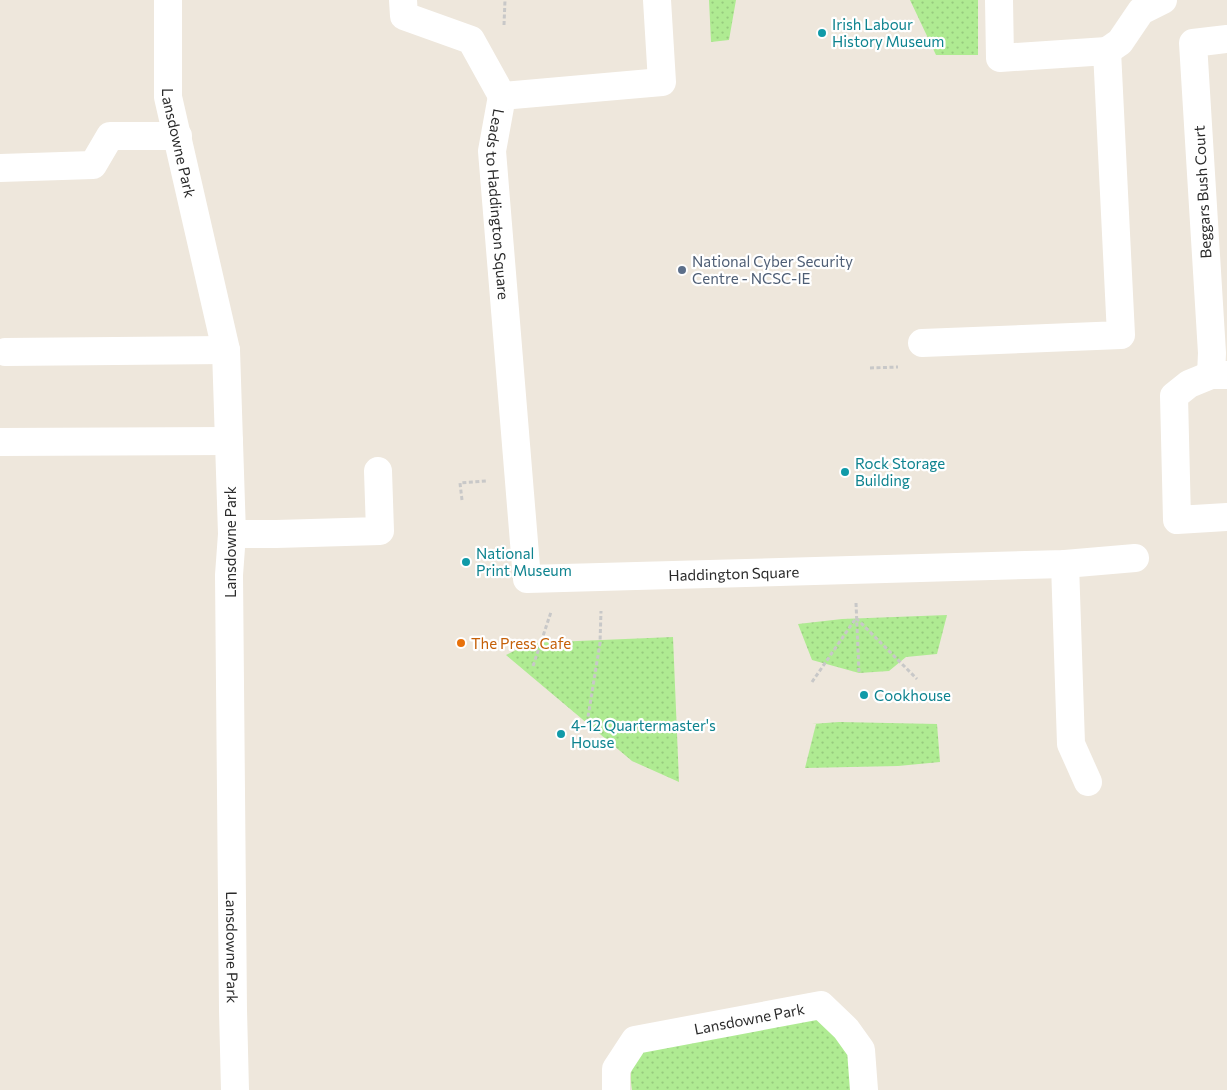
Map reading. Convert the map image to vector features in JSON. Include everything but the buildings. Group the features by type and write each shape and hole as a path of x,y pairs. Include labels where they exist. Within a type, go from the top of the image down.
{"street":[{"name":"Lansdowne Park","path":"168,0 168,97 226,350 232,534 229,576 235,1090"},
{"path":"404,0 404,16 471,40 502,96"},
{"name":"Leads to Haddington Square","path":"510,387 492,151 502,96 662,82 657,0"},
{"path":"999,0 1000,58 1107,51 1120,42 1141,11 1163,0"},
{"name":"Beggars Bush Court","path":"1227,39 1193,43 1212,353 1219,375 1189,384 1174,396 1177,520 1227,517"},
{"path":"922,343 1121,335 1107,51"},
{"path":"0,168 93,165 110,136 178,136"},
{"path":"5,352 226,350"},
{"name":"Haddington Square","path":"510,387 527,580 1065,564 1135,558"},
{"path":"0,442 229,441"},
{"path":"232,534 380,531 378,472"},
{"path":"1065,564 1071,744 1088,782"},
{"name":"Lansdowne Park","path":"616,1090 616,1069 635,1040 821,1004 846,1029 861,1050 864,1090"}],"path":[{"path":"855,570 859,673"},
{"path":"587,724 600,643 602,578"},
{"path":"533,666 562,579"},
{"path":"856,618 917,679"},
{"path":"812,682 856,618"}],"green space":[{"path":"709,0 736,0 729,40 711,42"},
{"path":"910,0 978,0 978,55 936,55"},
{"path":"947,615 937,654 906,657 889,671 859,673 812,660 798,624 842,619"},
{"path":"673,637 679,782 632,761 506,655 530,643"},
{"path":"839,722 937,724 940,762 898,766 805,768 816,724 812,724"},
{"path":"814,1014 851,1054 850,1090 632,1090 632,1067 641,1047"}],"place":[{"name":"Irish Labour History Museum","path":"822,33"},
{"name":"National Cyber Security Centre - NCSC-IE","path":"682,270"},
{"name":"Rock Storage Building","path":"845,472"},
{"name":"National Print Museum","path":"466,562"},
{"name":"The Press Cafe","path":"461,643"},
{"name":"Cookhouse","path":"864,695"},
{"name":"4-12 Quartermaster's House","path":"561,734"}]}
